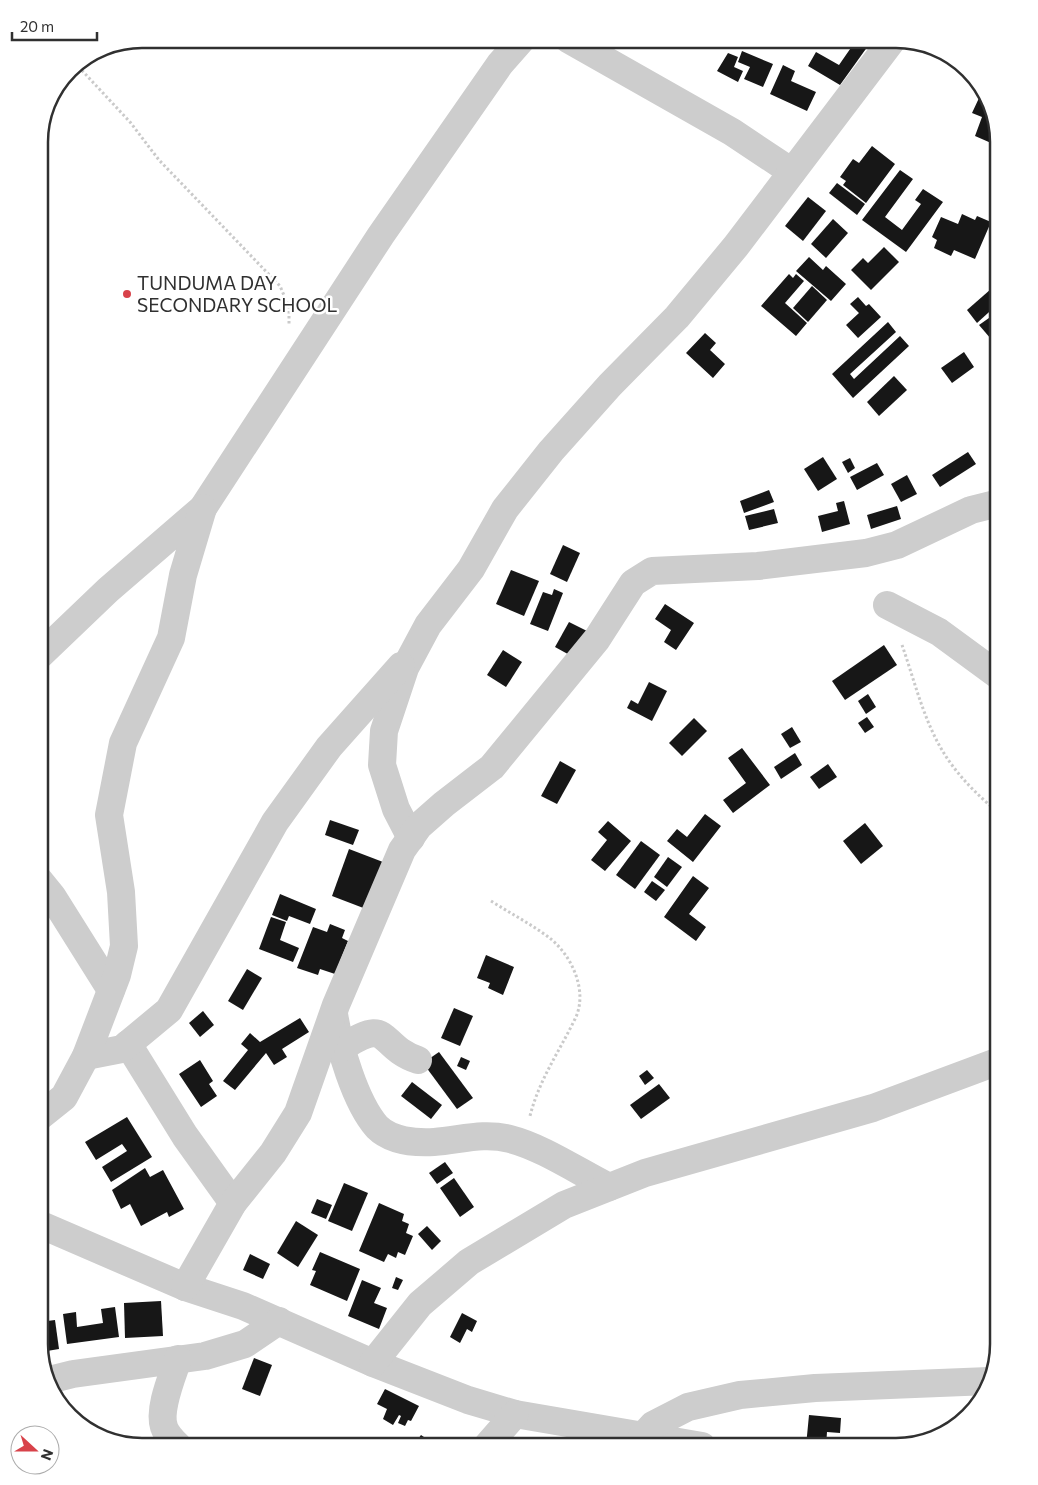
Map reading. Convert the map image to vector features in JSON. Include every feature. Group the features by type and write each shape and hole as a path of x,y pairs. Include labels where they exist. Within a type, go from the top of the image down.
{"street":[{"path":"48,647 108,590 203,508 381,235 462,117 515,48"},
{"path":"584,48 732,132 792,172"},
{"path":"411,838 396,809 382,765 384,730 406,668 428,625 471,569 511,502 603,392 677,317 792,172 886,48"},
{"path":"185,1287 233,1203 273,1153 298,1113 334,1012 402,850 419,826 492,767 597,639 633,583 652,571 758,566 866,553 897,545 971,510 991,505"},
{"path":"48,1110 64,1098 86,1056 117,975 124,946 121,892 109,815 123,743 171,638 183,574 203,508"},
{"path":"887,605 939,632 991,670"},
{"path":"86,1056 122,1049 169,1010 275,822 329,747 415,650"},
{"path":"48,891 112,990"},
{"path":"334,1012 340,1049 363,1103 377,1127 391,1137 414,1142 482,1135 510,1139 534,1149 609,1188"},
{"path":"340,1049 353,1040 378,1032 398,1051 418,1060"},
{"path":"128,1044 185,1136 233,1203"},
{"path":"373,1363 420,1304 469,1262 564,1205 645,1173 873,1108 991,1064"},
{"path":"48,1228 185,1287 243,1306 373,1363 468,1400 515,1414 652,1438"},
{"path":"55,1379 73,1374 205,1356 245,1344 279,1321"},
{"path":"171,1437 164,1429 162,1419 167,1393 178,1360"},
{"path":"642,1436 654,1425 688,1407 740,1395 815,1388 982,1381"},
{"path":"494,1437 515,1414"}],"path":[{"path":"81,70 130,122 159,160 280,286 289,306 289,334"},
{"path":"887,605 923,707 942,750 980,798 991,807"},
{"path":"491,901 548,937 571,963 578,983 581,1004 535,1094 530,1117 534,1149"}],"building":[{"path":"851,48 867,48 840,85 808,66 816,52 839,65"},
{"path":"742,51 773,64 763,87 744,79 750,67 738,62"},
{"path":"728,53 738,57 734,67 743,71 738,82 717,71"},
{"path":"783,65 795,71 791,81 816,92 807,111 770,94"},
{"path":"979,98 987,117 991,143 975,136 982,117 972,113"},
{"path":"872,146 895,164 866,203 843,185 846,181 840,177 853,159 859,163"},
{"path":"900,170 913,179 885,217 902,230 921,204 915,200 923,189 943,202 906,252 862,220"},
{"path":"837,183 865,204 857,215 829,193"},
{"path":"808,197 826,211 803,241 785,226"},
{"path":"962,214 975,220 977,216 991,222 975,259 954,250 951,256 934,248 937,240 932,237 941,217 958,224"},
{"path":"833,219 848,233 826,258 811,244"},
{"path":"884,247 899,262 871,290 851,270 863,258 868,263"},
{"path":"809,257 823,270 826,266 846,284 831,301 796,271"},
{"path":"789,274 793,278 796,274 804,281 785,303 807,323 796,336 761,306"},
{"path":"812,286 827,300 808,322 793,308"},
{"path":"991,289 991,310 977,323 967,310"},
{"path":"858,297 866,306 869,304 881,317 858,338 846,325 859,313 850,304"},
{"path":"991,317 991,339 979,325"},
{"path":"888,322 896,332 850,374 854,379 900,336 909,346 853,398 832,374"},
{"path":"705,333 716,343 710,350 725,364 713,378 686,353"},
{"path":"964,352 974,367 952,383 941,368"},
{"path":"894,376 907,390 879,416 867,402"},
{"path":"968,452 976,464 940,487 932,475"},
{"path":"823,457 837,479 818,491 804,469"},
{"path":"850,458 855,468 848,473 842,462"},
{"path":"877,463 884,475 857,490 850,477"},
{"path":"907,475 917,494 901,502 891,484"},
{"path":"769,490 774,502 744,513 740,501"},
{"path":"844,501 850,524 822,532 818,516 838,511 836,503"},
{"path":"897,506 901,519 871,529 867,515"},
{"path":"774,509 778,523 749,530 745,516"},
{"path":"563,545 580,553 567,582 550,574"},
{"path":"511,570 539,581 524,616 496,604"},
{"path":"554,589 563,593 548,631 530,624 543,592 552,595"},
{"path":"665,604 694,623 676,650 664,642 671,630 655,619"},
{"path":"569,622 589,632 575,658 555,647"},
{"path":"884,645 897,665 845,700 832,681"},
{"path":"503,650 522,662 506,687 487,675"},
{"path":"649,682 667,691 652,721 627,708 631,700 638,704"},
{"path":"868,694 876,707 866,714 858,701"},
{"path":"867,717 874,727 865,733 858,723"},
{"path":"694,718 707,731 682,756 669,743"},
{"path":"792,727 801,742 790,748 781,734"},
{"path":"742,748 770,785 733,813 723,800 746,783 728,758"},
{"path":"795,753 802,765 781,779 774,767"},
{"path":"560,761 576,770 557,804 541,796"},
{"path":"828,764 837,777 819,789 810,777"},
{"path":"705,814 721,826 693,862 667,841 677,829 687,837"},
{"path":"330,820 359,830 353,845 325,835"},
{"path":"608,821 631,841 605,871 591,860 607,840 598,832"},
{"path":"865,823 883,846 861,864 843,841"},
{"path":"641,841 660,855 635,889 616,875"},
{"path":"349,849 383,862 366,909 332,896"},
{"path":"668,857 682,867 667,887 654,877"},
{"path":"693,876 709,888 689,914 706,927 696,941 664,917"},
{"path":"652,881 665,890 656,901 644,892"},
{"path":"280,894 316,909 310,924 289,916 287,921 272,915"},
{"path":"271,917 286,922 280,940 299,948 293,962 259,949"},
{"path":"330,924 345,930 342,938 348,941 335,974 320,969 318,975 297,968 313,927 327,932"},
{"path":"486,955 514,967 503,995 488,988 490,983 477,978"},
{"path":"247,969 262,978 243,1010 228,1001"},
{"path":"454,1008 473,1016 460,1046 441,1038"},
{"path":"203,1011 214,1025 200,1037 189,1023"},
{"path":"300,1018 309,1032 282,1049 287,1057 274,1065 266,1053 235,1090 223,1081 248,1050 241,1044 250,1033 260,1042"},
{"path":"439,1052 473,1098 457,1109 423,1063"},
{"path":"461,1057 470,1061 466,1070 457,1066"},
{"path":"200,1060 213,1081 209,1084 217,1096 201,1107 179,1074"},
{"path":"647,1070 654,1078 645,1085 639,1076"},
{"path":"412,1082 442,1105 431,1119 401,1096"},
{"path":"659,1084 670,1098 641,1119 630,1105"},
{"path":"127,1117 152,1157 111,1182 102,1167 127,1151 122,1144 96,1160 85,1142"},
{"path":"445,1162 453,1173 437,1184 429,1173"},
{"path":"145,1168 150,1177 163,1170 184,1209 169,1217 167,1212 141,1226 130,1204 121,1209 112,1190"},
{"path":"454,1178 474,1207 460,1217 440,1188"},
{"path":"344,1183 368,1193 352,1231 328,1221"},
{"path":"317,1199 332,1205 326,1219 311,1213"},
{"path":"379,1203 404,1214 402,1221 409,1224 406,1233 413,1236 405,1255 398,1252 396,1258 388,1254 384,1262 359,1251"},
{"path":"296,1221 318,1235 298,1267 277,1253"},
{"path":"427,1226 441,1241 432,1250 418,1234"},
{"path":"320,1252 360,1269 347,1301 310,1285 316,1271 312,1270"},
{"path":"250,1254 270,1264 263,1279 243,1270"},
{"path":"396,1277 403,1280 398,1290 392,1288"},
{"path":"362,1280 381,1288 374,1303 387,1308 379,1329 348,1316"},
{"path":"161,1301 163,1336 125,1338 124,1303"},
{"path":"115,1307 119,1337 67,1344 63,1314 76,1312 77,1327 103,1323 101,1309"},
{"path":"462,1313 477,1321 472,1332 467,1329 460,1343 450,1337"},
{"path":"55,1320 59,1349 48,1351 48,1321"},
{"path":"254,1358 272,1365 260,1396 242,1389"},
{"path":"385,1389 419,1406 411,1421 408,1420 405,1426 398,1423 401,1416 399,1415 393,1425 383,1419 387,1409 377,1404"},
{"path":"809,1415 841,1418 840,1433 827,1432 827,1438 807,1438"}],"place":[{"name":"TUNDUMA DAY SECONDARY SCHOOL","path":"127,294"}]}
